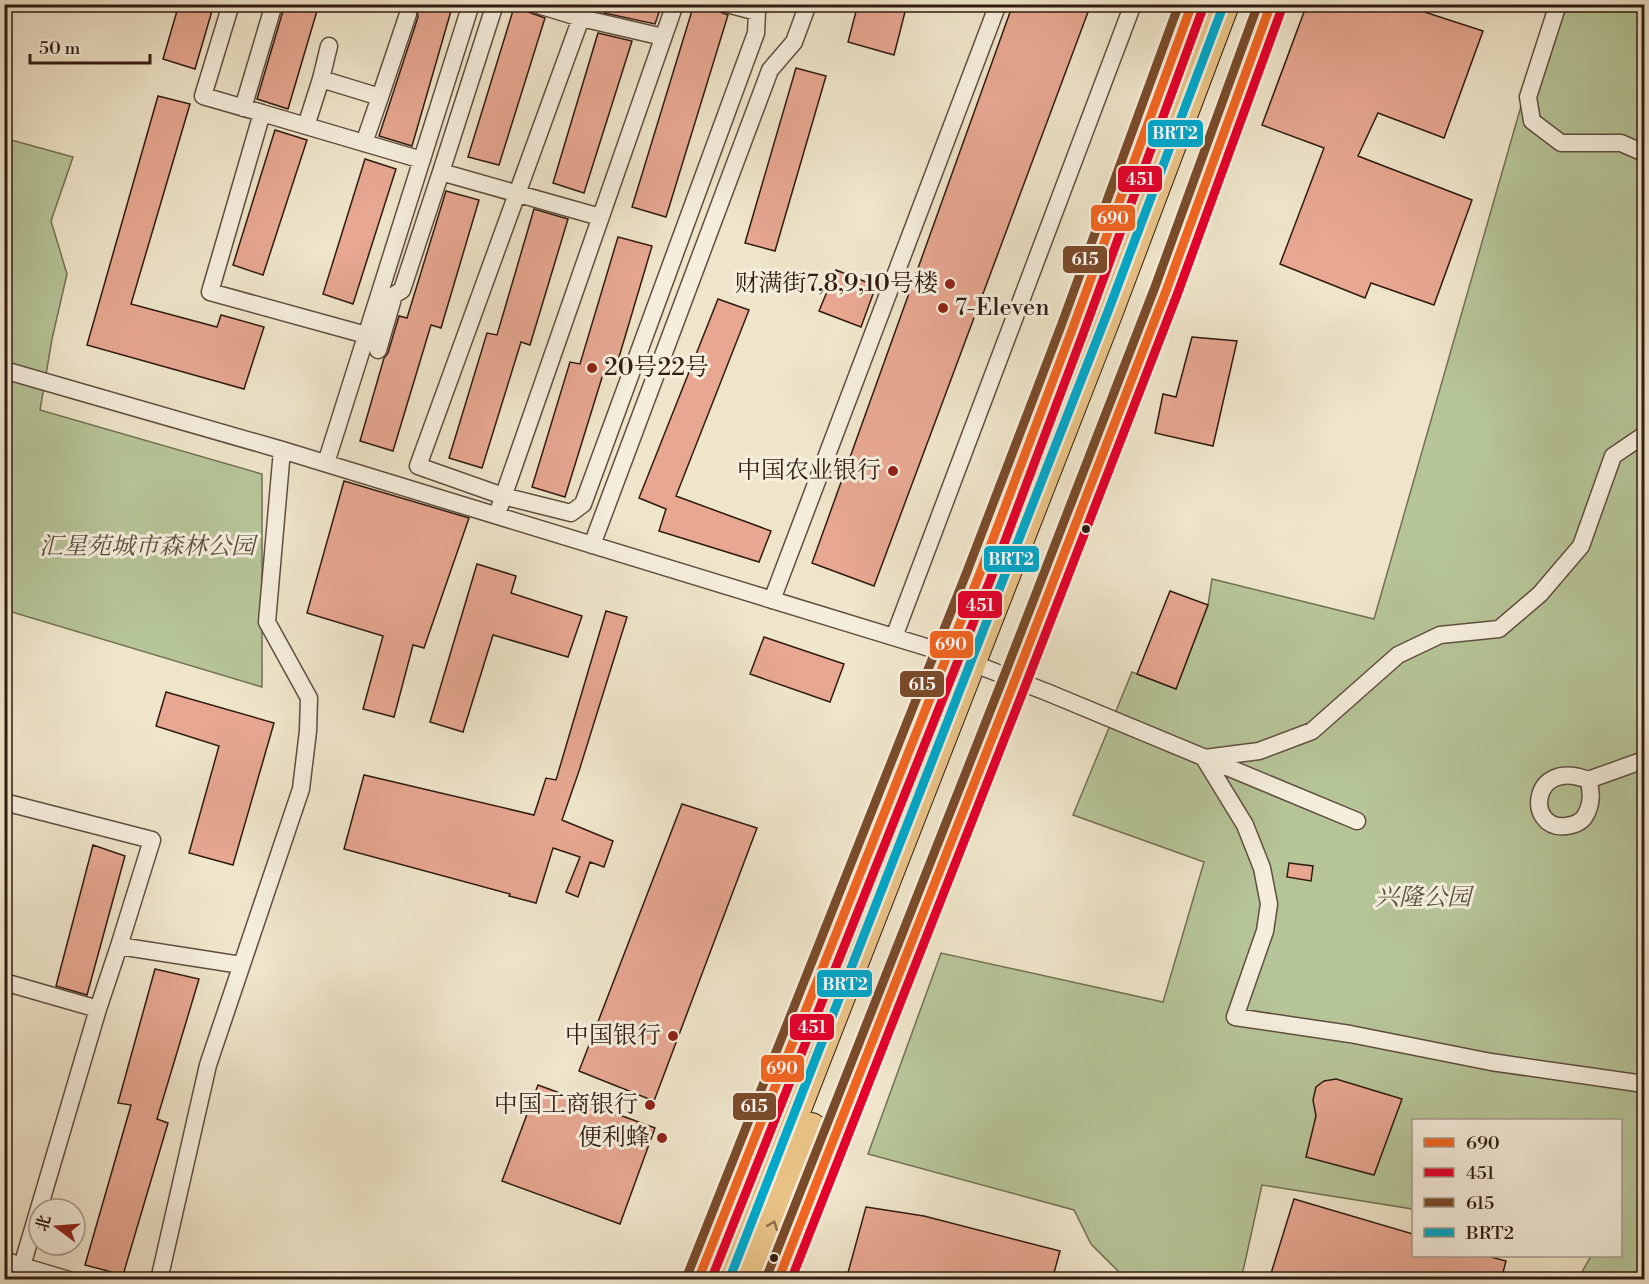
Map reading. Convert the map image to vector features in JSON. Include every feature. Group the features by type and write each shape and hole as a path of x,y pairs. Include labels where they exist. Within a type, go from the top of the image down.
{"highway":[{"path":"752,1280 981,666 1107,314 1224,4"},
{"path":"729,1280 1125,319 1242,4"}],"street":[{"path":"231,4 202,96 422,160"},
{"path":"243,108 274,4"},
{"path":"326,463 471,4"},
{"path":"378,350 394,296 402,290 495,4"},
{"path":"534,4 581,18 663,37"},
{"path":"496,515 675,4"},
{"path":"581,18 418,466 503,496 571,513 583,504 756,33 757,12 727,4"},
{"path":"592,545 770,70 794,42 808,4"},
{"path":"772,600 998,4"},
{"path":"894,637 1133,4"},
{"path":"778,1280 981,666 1097,266 1192,4"},
{"path":"698,1280 756,1131 1166,291 1271,4"},
{"path":"1558,4 1528,97 1533,121 1561,143 1621,143 1644,153"},
{"path":"364,143 408,14"},
{"path":"306,126 329,46"},
{"path":"321,79 380,97"},
{"path":"262,113 210,292 366,335"},
{"path":"441,172 600,217"},
{"path":"4,370 326,463 894,637 981,666 1357,821"},
{"path":"1204,758 1259,752 1312,730 1398,655 1440,635 1499,629 1540,594 1581,546 1613,456 1644,435"},
{"path":"159,1280 207,1065 301,789 308,731 309,698 267,622 282,450"},
{"path":"1204,758 1245,825 1262,868 1269,904 1265,931 1235,1017 1350,1034 1491,1062 1644,1084"},
{"path":"1588,780 1644,760"},
{"path":"4,802 152,840 98,1009 22,1266"},
{"path":"119,946 241,965"},
{"path":"4,982 98,1009"},
{"path":"4,1260 69,1280"}],"green space":[{"name":"兴隆公园","path":"1550,5 1644,5 1644,1279 1578,1279 1590,1257 1622,1257 1622,1119 1412,1119 1412,1209 1262,1185 1241,1280 1126,1279 1091,1244 1074,1210 868,1154 941,953 1163,1002 1204,862 1073,815 1132,672 1176,689 1208,605 1212,579 1374,619"},
{"name":"汇星苑城市森林公园","path":"4,138 73,157 51,221 67,274 52,339 40,410 262,474 262,687 5,610"}],"building":[{"path":"179,4 214,4 195,69 163,59"},
{"path":"285,4 319,4 288,109 257,99"},
{"path":"419,4 453,4 412,146 379,136 418,17"},
{"path":"515,4 525,4 528,12 545,18 499,165 468,157"},
{"path":"607,4 662,4 655,24 604,13"},
{"path":"694,4 717,4 720,12 728,15 666,217 632,207"},
{"path":"858,4 894,4 906,8 894,55 848,42"},
{"name":"财满街7,8,9,10号楼","path":"1013,4 1091,4 874,586 812,563"},
{"path":"1307,4 1406,4 1406,6 1483,31 1444,138 1378,113 1358,156 1472,200 1434,305 1371,283 1365,298 1280,264 1324,148 1262,125"},
{"path":"598,33 632,41 584,193 553,183"},
{"path":"796,68 826,76 775,251 745,243"},
{"path":"158,96 190,104 131,304 217,327 221,315 264,327 244,389 87,345"},
{"path":"275,130 307,140 263,275 233,265"},
{"path":"365,159 396,169 353,304 323,294"},
{"path":"446,191 479,200 441,328 431,325 393,451 360,441 384,358 388,353 399,316 407,318"},
{"path":"534,209 568,219 530,345 521,342 482,468 449,458 487,333 497,335"},
{"name":"20号22号","path":"618,237 652,246 614,374 604,371 565,497 532,487 570,362 580,364"},
{"path":"836,270 876,286 861,327 819,311"},
{"path":"718,299 749,310 676,496 771,531 759,562 659,531 666,509 639,498"},
{"path":"1192,337 1237,341 1213,446 1155,433 1163,394 1176,397"},
{"path":"344,481 469,518 424,648 413,645 394,717 363,709 383,636 307,613"},
{"path":"477,564 516,576 511,593 582,616 568,657 493,635 463,732 430,722"},
{"path":"1170,591 1208,605 1176,689 1137,674"},
{"path":"606,611 627,617 562,820 613,841 604,867 590,862 578,897 566,892 580,857 553,848 536,903 344,849 364,775 534,815 546,778 556,780"},
{"path":"764,637 844,664 830,702 750,674"},
{"path":"166,692 274,723 233,865 189,853 219,746 156,726"},
{"path":"682,804 757,828 654,1101 579,1071"},
{"path":"93,845 125,856 87,995 56,986"},
{"path":"1289,863 1313,866 1311,881 1287,877"},
{"path":"155,969 199,979 157,1119 168,1123 123,1275 85,1265 131,1105 118,1103"},
{"path":"1336,1079 1402,1099 1374,1175 1306,1157 1316,1116 1313,1100 1316,1087 1324,1081"},
{"path":"538,1085 655,1128 620,1224 502,1181"},
{"path":"1294,1199 1412,1234 1412,1257 1491,1257 1506,1261 1501,1280 1269,1280"},
{"path":"866,1207 924,1216 1060,1251 1052,1280 1013,1280 993,1274 992,1280 846,1280"}],"transit line":[{"name":"615","path":"687,1276 968,569 1061,326 1179,4"},
{"name":"690","path":"698,1280 980,573 1192,4"},
{"name":"BRT2","path":"729,1280 1107,314 1224,4"},
{"name":"615","path":"767,1276 1155,287 1258,4"},
{"name":"690","path":"778,1280 1166,291 1271,4"},
{"name":"451","path":"711,1280 991,578 1203,8"},
{"name":"451","path":"791,1280 1177,295 1282,8"}],"place":[{"name":"财满街7,8,9,10号楼","path":"950,284"},
{"name":"7-Eleven","path":"943,308"},
{"name":"20号22号","path":"592,368"},
{"name":"中国农业银行","path":"893,471"},
{"name":"中国银行","path":"673,1036"},
{"name":"中国工商银行","path":"650,1105"},
{"name":"便利蜂","path":"662,1138"}]}
